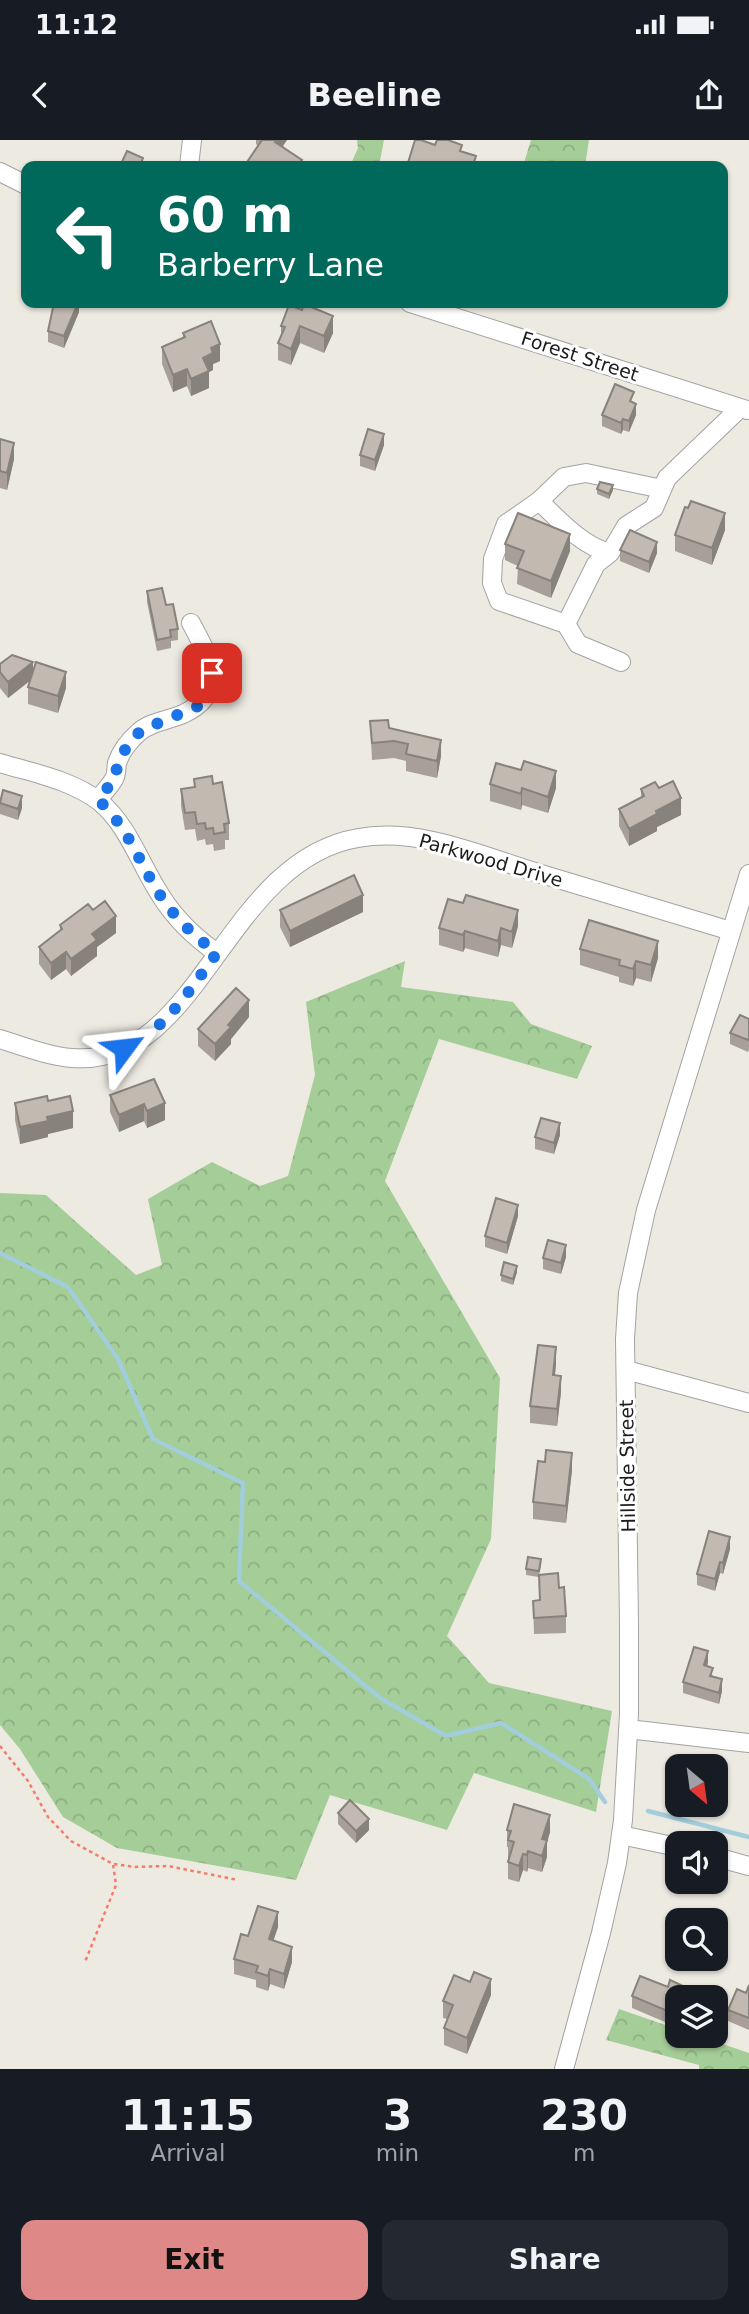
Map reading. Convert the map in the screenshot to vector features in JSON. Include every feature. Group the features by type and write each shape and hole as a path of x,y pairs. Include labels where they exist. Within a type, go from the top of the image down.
{"street":[{"path":"190,161 192,140"},
{"path":"0,172 21,182"},
{"name":"Forest Street","path":"426,308 744,409"},
{"path":"566,624 596,564 610,553 626,526 654,508 667,478 744,409"},
{"path":"621,662 578,644 566,624 499,601 492,583 493,559 506,524 539,501 564,477 586,473 662,489"},
{"path":"539,501 562,523 598,550 610,553"},
{"path":"98,800 116,777 120,756 136,735 198,706 205,697 212,673 211,664 191,623"},
{"path":"0,763 68,784 98,800 120,825 160,895 178,920 217,953"},
{"name":"Parkwood Drive","path":"0,1040 73,1058 99,1056 148,1036 167,1019 261,896 292,867 330,846 373,836 406,837 442,844 731,931"},
{"name":"Hillside Street","path":"564,2069 601,1933 621,1835 628,1729 625,1324 628,1293 646,1210 749,874"},
{"path":"626,1370 749,1403"},
{"path":"628,1729 749,1744"},
{"path":"621,1835 665,1844"},
{"path":"728,1860 749,1866"}],"path":[{"path":"0,1746 28,1781 48,1817 71,1841 113,1864 134,1867 168,1866 238,1881"},
{"path":"85,1962 116,1885 113,1864"}],"green space":[{"path":"357,140 384,140 380,161 352,161 358,148"},
{"path":"531,140 589,140 586,161 525,161"},
{"path":"405,961 401,987 513,1002 531,1024 592,1046 577,1079 439,1039 385,1181 500,1378 491,1539 447,1636 489,1683 612,1711 596,1812 474,1773 447,1830 330,1795 296,1880 117,1848 63,1817 20,1749 0,1725 0,1193 46,1195 136,1275 162,1265 148,1199 212,1162 260,1186 288,1176 315,1075 306,1002"},
{"path":"619,2009 665,2025 665,2048 728,2048 728,2046 749,2053 749,2069 699,2069 699,2065 606,2040"}],"building":[{"path":"262,140 277,140 275,142 302,160 301,161 248,161"},
{"path":"415,140 435,145 437,140 448,140 462,145 460,151 476,156 474,161 409,161"},
{"path":"127,151 143,158 142,161 122,161"},
{"path":"53,308 76,308 64,336 48,331"},
{"path":"288,308 314,308 333,316 324,336 300,326 291,349 278,343 285,327 281,326"},
{"path":"211,321 220,344 211,348 213,353 203,358 209,371 191,379 187,369 173,375 162,347 185,337 183,333"},
{"path":"615,384 634,392 630,401 636,404 629,421 623,419 621,423 602,415"},
{"path":"368,429 384,434 375,460 360,455"},
{"path":"0,439 14,443 7,473 0,471"},
{"path":"600,482 613,485 609,494 597,489"},
{"path":"691,501 725,513 712,548 675,535 685,507 688,508"},
{"path":"518,513 570,534 551,581 517,568 524,551 505,544"},
{"path":"630,530 657,542 649,562 620,550"},
{"path":"162,588 166,605 173,604 178,629 170,630 171,637 157,640 147,591"},
{"path":"12,655 33,662 8,682 0,672 0,664"},
{"path":"36,662 66,672 58,696 28,687"},
{"path":"388,720 389,728 441,740 437,761 406,754 408,744 394,741 372,743 370,721"},
{"path":"524,761 556,771 548,797 522,788 521,794 490,784 496,763 521,770"},
{"path":"212,776 213,784 222,782 229,823 224,824 225,832 214,834 213,828 206,829 205,823 197,824 195,812 185,813 181,789 195,787 194,779"},
{"path":"673,781 681,798 629,829 619,809 644,796 641,789 655,782 659,788"},
{"path":"3,790 22,796 18,809 0,803"},
{"path":"354,875 363,895 290,931 280,910"},
{"path":"466,895 518,910 512,932 501,928 498,941 465,931 463,935 439,928 448,899 463,903"},
{"path":"105,901 116,916 92,934 97,940 71,959 66,952 51,963 39,947 62,929 60,925 88,904 93,910"},
{"path":"589,920 658,941 651,965 636,961 633,969 619,965 620,960 580,949"},
{"path":"236,988 249,1000 228,1025 231,1027 215,1044 198,1029"},
{"path":"740,1015 749,1019 748,1040 730,1033"},
{"path":"154,1079 165,1103 147,1111 144,1104 119,1115 110,1095"},
{"path":"47,1096 48,1101 70,1096 73,1111 47,1117 48,1121 20,1127 15,1103"},
{"path":"541,1118 560,1123 554,1143 535,1137"},
{"path":"496,1198 518,1205 507,1243 485,1236"},
{"path":"548,1240 566,1245 561,1263 543,1258"},
{"path":"504,1262 517,1266 513,1279 501,1275"},
{"path":"538,1345 556,1347 553,1375 561,1376 557,1409 530,1406"},
{"path":"546,1450 572,1453 566,1506 533,1502 538,1461 545,1462"},
{"path":"709,1531 730,1537 723,1563 720,1562 715,1579 697,1574"},
{"path":"528,1557 541,1559 539,1571 526,1569"},
{"path":"558,1573 559,1588 564,1587 566,1616 534,1618 533,1601 540,1600 539,1575"},
{"path":"694,1647 708,1651 704,1665 713,1668 710,1676 722,1679 719,1693 683,1682"},
{"path":"350,1800 369,1819 356,1831 338,1813"},
{"path":"514,1804 550,1815 542,1839 547,1840 542,1856 528,1851 527,1855 523,1854 519,1866 508,1862 514,1842 508,1840 511,1831 507,1830"},
{"path":"258,1906 278,1912 269,1939 292,1947 284,1974 270,1969 268,1976 256,1972 258,1966 234,1959 241,1934 248,1936"},
{"path":"474,1972 491,1979 467,2038 444,2028 453,2005 443,2001 454,1975 470,1982"},
{"path":"640,1976 665,1986 665,2010 632,1996"},
{"path":"670,1980 681,1985 669,1985"},
{"path":"749,1985 749,2018 728,2010 737,1989 746,1993"}],"waterway":[{"path":"0,1253 68,1287 118,1359 153,1439 243,1483 239,1581 380,1698 446,1736 501,1723 589,1779 605,1802"},
{"path":"648,1811 749,1837"}],"route":[{"path":"124,1048 148,1036 167,1019 217,953 197,939 178,920 160,895 120,825 98,800 116,777 120,756 130,741 142,730 198,706 205,697 212,673"}]}
